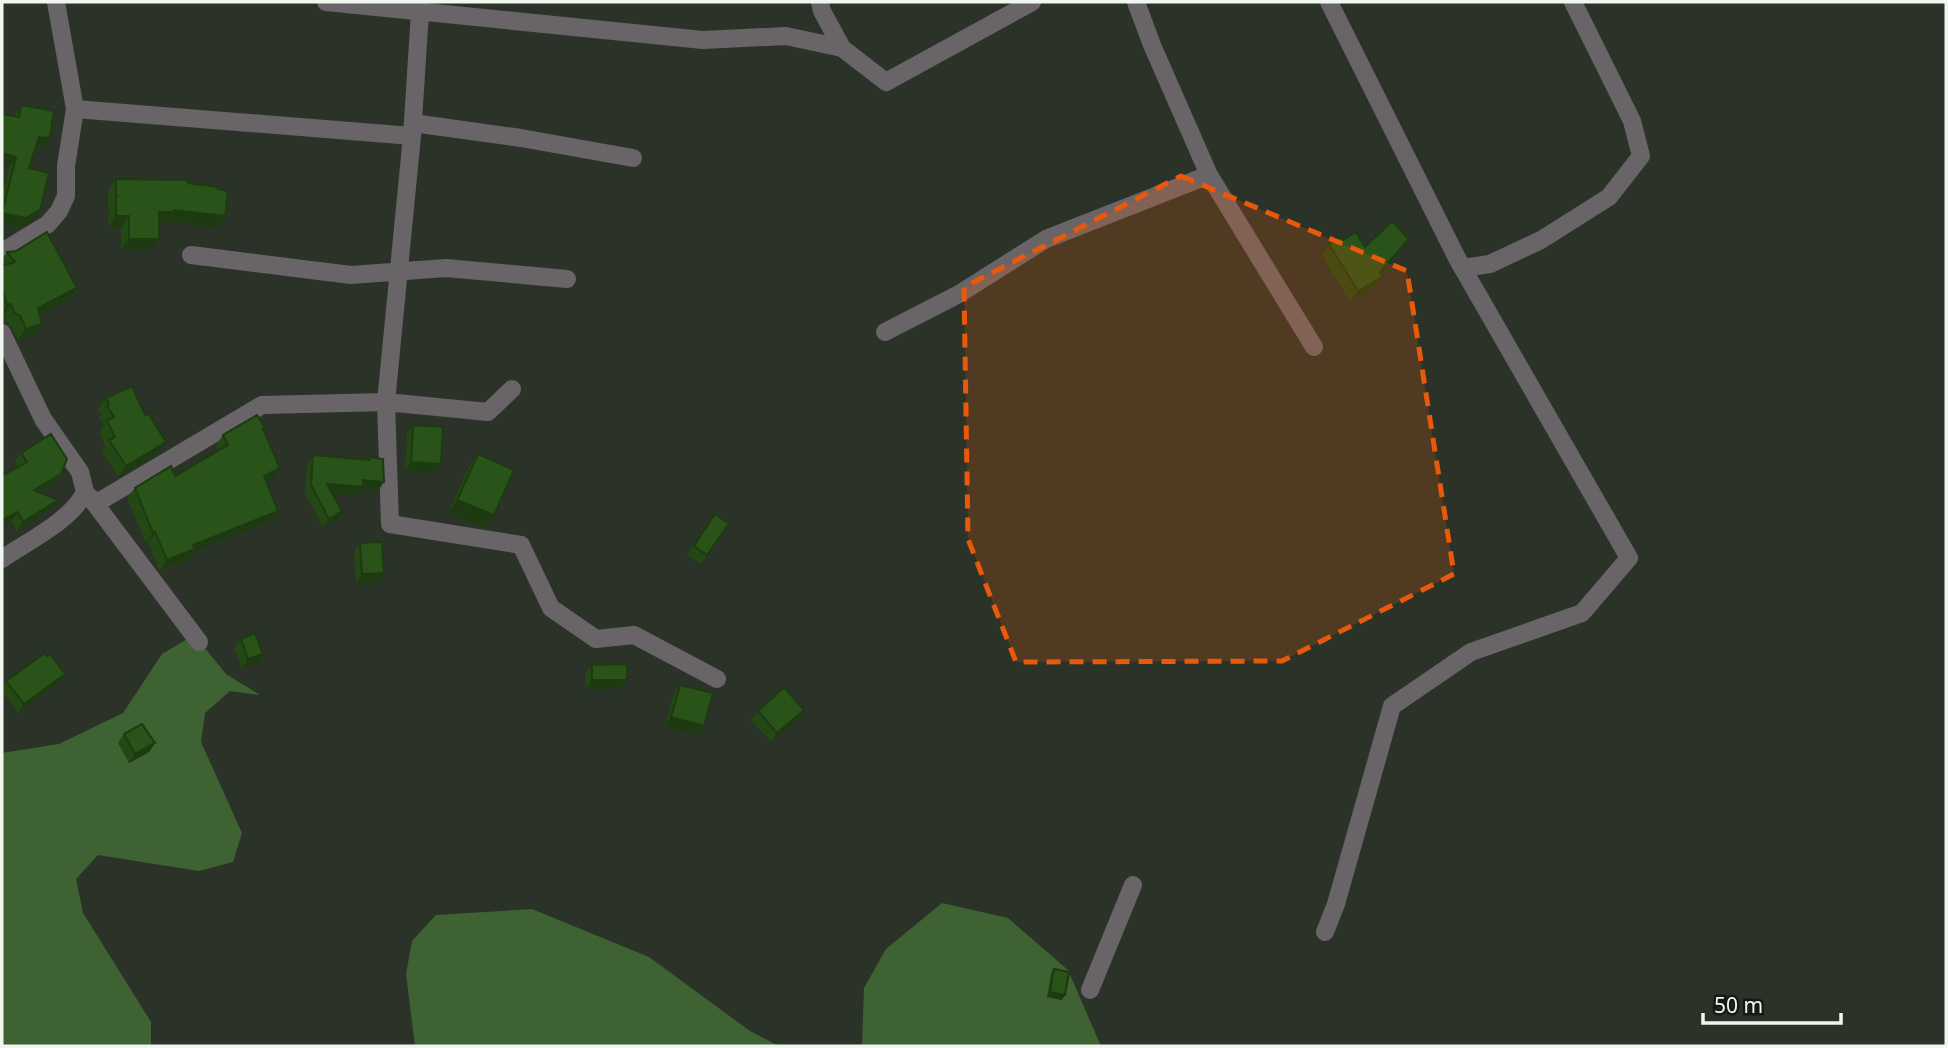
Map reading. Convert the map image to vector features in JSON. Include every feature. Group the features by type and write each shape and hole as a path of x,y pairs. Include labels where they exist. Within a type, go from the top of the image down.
{"street":[{"path":"2,253 48,224 66,196 65,166 75,109 56,2"},
{"path":"326,2 703,40 786,36 842,48"},
{"path":"820,2 842,48 886,82 1032,2"},
{"path":"1136,2 1209,175 1314,347"},
{"path":"1325,932 1336,904 1392,706 1471,652 1582,613 1629,558 1463,268 1329,2"},
{"path":"1463,268 1490,264 1541,240 1609,197 1641,156 1632,121 1573,2"},
{"path":"420,12 413,129 386,402 390,524 521,545 551,608 596,639 634,635 717,679"},
{"path":"75,109 521,138 633,158"},
{"path":"885,332 959,294 1046,239 1209,175"},
{"path":"191,255 351,275 446,268 567,279"},
{"path":"2,333 8,364 80,472 90,498 199,642"},
{"path":"2,559 64,517 80,502 262,405 386,402 488,412 512,389"},
{"path":"1090,990 1133,885"}],"highlighted area":[{"path":"1181,176 1407,271 1454,574 1282,661 1016,662 968,539 964,287"}],"green space":[{"path":"194,635 226,674 260,695 230,691 205,713 201,742 242,833 233,862 199,871 98,855 76,879 83,913 151,1022 151,1046 2,1046 2,753 59,744 123,713 162,654"},
{"path":"942,903 1008,918 1068,970 1101,1046 862,1046 864,988 886,949"},
{"path":"532,909 649,957 750,1031 779,1046 415,1046 406,974 412,941 436,915"}],"building":[{"path":"21,105 54,111 50,138 39,137 29,168 49,173 40,210 26,218 2,213 16,157 2,153 2,114 19,117"},
{"path":"116,179 188,180 188,183 218,187 228,191 225,216 174,210 159,212 159,239 129,239 129,216 116,216"},
{"path":"1392,221 1409,239 1380,272 1382,277 1358,291 1329,244 1356,232 1365,247"},
{"path":"47,232 77,288 38,308 42,324 26,329 11,304 7,305 2,288 2,266 15,262 7,252 16,251"},
{"path":"132,386 145,415 148,413 166,442 126,466 109,440 115,437 107,421 114,417 107,406 109,404 106,398"},
{"path":"257,415 265,428 263,429 280,468 264,476 278,511 193,545 195,549 167,560 135,488 171,466 175,476 228,445 223,435"},
{"path":"413,425 443,427 441,464 411,462"},
{"path":"51,434 67,459 61,474 34,490 58,500 23,522 18,512 2,520 2,476 27,462 21,453"},
{"path":"478,454 514,470 494,515 457,500"},
{"path":"313,455 383,459 384,482 363,480 363,487 327,484 342,511 329,519 311,485"},
{"path":"715,514 729,524 707,555 694,546"},
{"path":"382,542 384,573 362,574 360,543"},
{"path":"255,633 263,654 248,659 241,639"},
{"path":"45,653 47,656 50,654 65,674 24,704 6,681"},
{"path":"627,664 627,680 592,680 592,665"},
{"path":"680,685 713,693 704,726 671,717"},
{"path":"784,687 804,710 777,733 758,711"},
{"path":"142,724 155,743 135,754 124,734"},
{"path":"1054,969 1069,972 1065,995 1050,992"}]}
